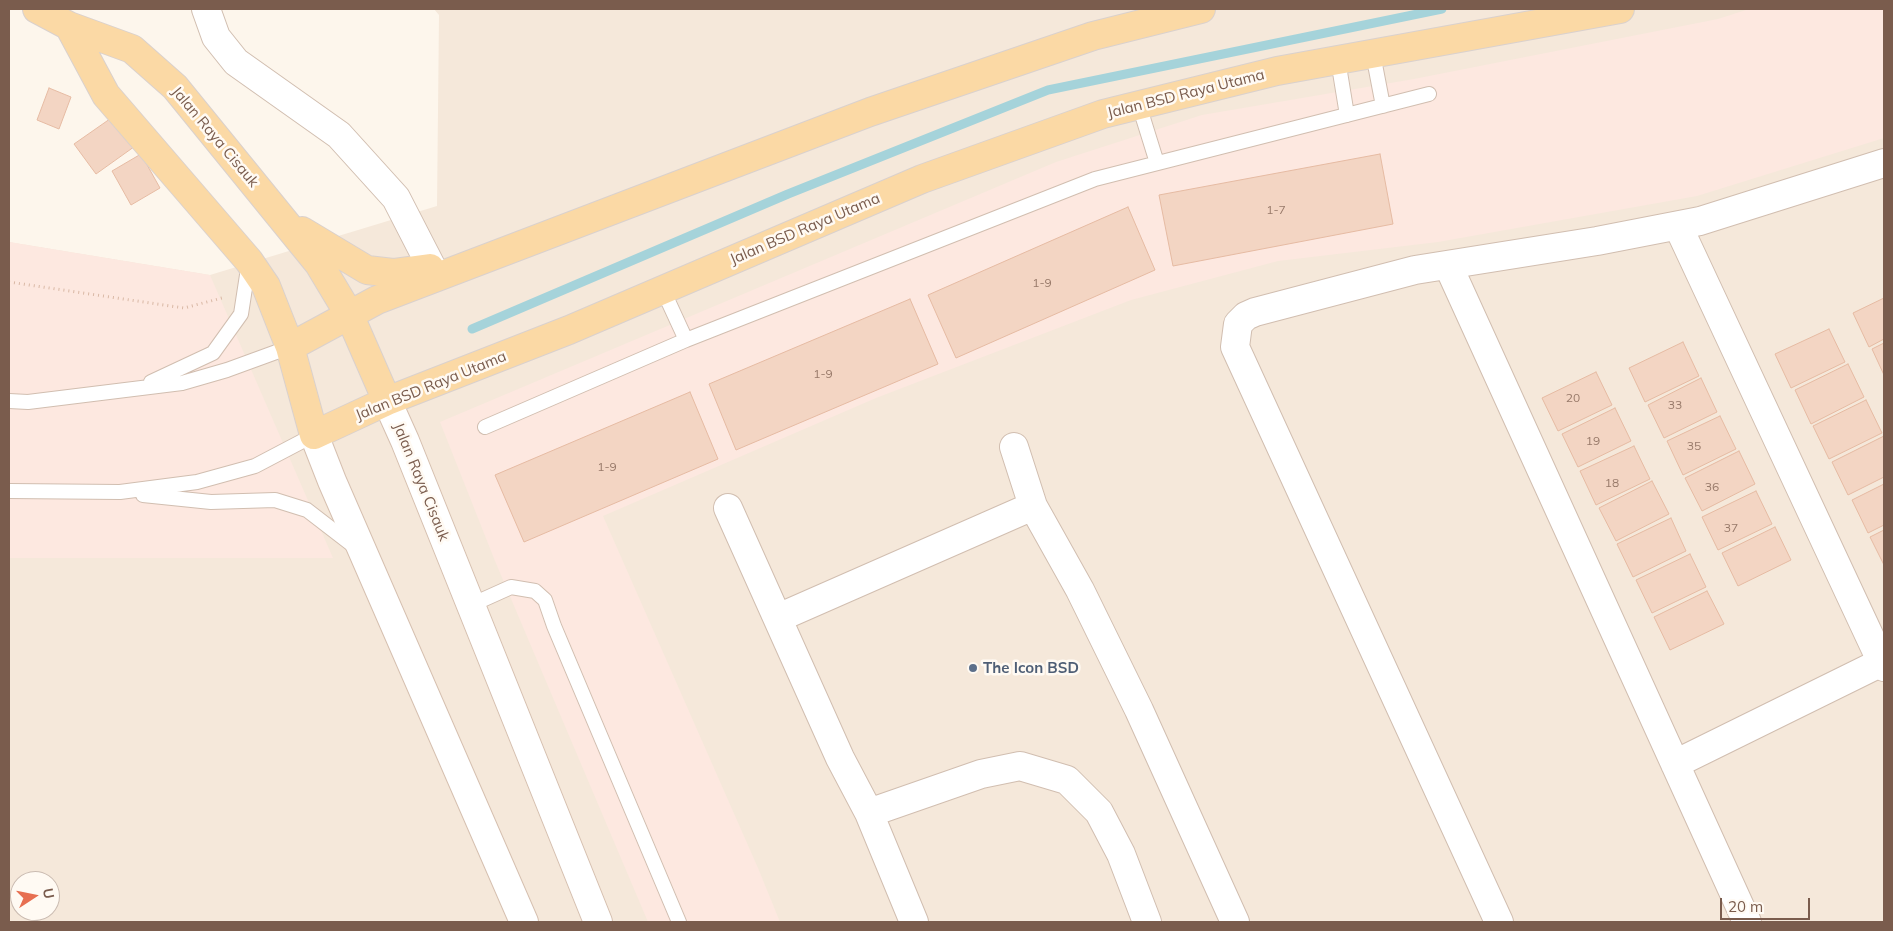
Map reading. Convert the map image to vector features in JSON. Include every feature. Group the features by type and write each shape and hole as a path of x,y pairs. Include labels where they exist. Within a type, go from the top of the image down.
{"main road":[{"name":"Jalan Raya Cisauk","path":"37,9 69,26 132,49 168,80 181,94 319,264 349,314 387,401"},
{"path":"290,347 378,300 870,112 1093,36 1201,9"},
{"name":"Jalan BSD Raya Utama","path":"314,435 387,401 569,330 922,179 1103,114 1277,71 1620,9"},
{"path":"69,26 106,94 249,261 266,286 290,347 314,435"},
{"path":"283,220 367,270 393,273 479,262"}],"street":[{"path":"206,9 216,37 236,62 339,134 396,198 432,268"},
{"path":"1499,922 1235,347 1238,324 1246,316 1255,312 1415,270 1597,241 1700,221 1884,163"},
{"path":"1675,764 1883,665 1678,226"},
{"path":"1448,265 1747,922"},
{"name":"Jalan Raya Cisauk","path":"387,401 405,441 598,922"},
{"path":"314,435 363,553 524,922"},
{"path":"1014,447 1033,506 1080,590 1134,701 1235,922"},
{"path":"778,618 1033,506"},
{"path":"728,508 840,758 869,813 914,922"},
{"path":"869,813 981,774 1020,766 1067,780 1099,812 1121,854 1146,922"}],"lane":[{"path":"1373,54 1383,106"},
{"path":"1338,60 1347,115"},
{"path":"485,427 686,340 1095,179 1429,94"},
{"path":"1139,105 1157,164"},
{"path":"139,388 213,353 241,314 249,261"},
{"path":"663,290 686,340"},
{"path":"9,403 182,383 227,370 290,347"},
{"name":"Jalan BSD Raya Utama","path":"9,491 120,492 197,482 255,466 314,435"},
{"path":"9,485 36,491"},
{"path":"120,492 210,502 275,500 307,510 363,553"},
{"path":"471,605 511,587 535,591 545,600 554,626 679,922"}],"path":[{"path":"9,282 184,308 244,292"}],"shaded area":[{"path":"434,9 1884,9 1884,922 9,922 9,242 210,275 437,206 439,15"},
{"path":"1749,9 1884,9 1884,138 1697,196 1438,242 1278,261 1131,300 876,398 603,516 780,922 648,922 495,561 440,422 1056,162 1202,115 1414,79 1718,19"},
{"path":"9,242 210,275 333,558 9,558"}],"building":[{"path":"49,88 71,97 59,129 37,120"},
{"path":"117,114 138,144 96,174 74,144"},
{"path":"141,154 160,188 131,205 112,171"},
{"path":"1380,154 1393,224 1173,266 1159,195"},
{"path":"1128,207 1155,270 956,358 928,295"},
{"path":"1884,298 1884,339 1869,347 1853,313"},
{"path":"910,299 938,364 736,450 709,384"},
{"path":"1829,329 1845,362 1791,388 1775,354"},
{"path":"1683,342 1699,376 1645,402 1629,368"},
{"path":"1884,343 1884,375 1872,349"},
{"path":"1848,364 1864,397 1811,424 1795,390"},
{"path":"1596,372 1612,405 1558,431 1542,398"},
{"path":"1701,378 1717,412 1664,438 1648,405"},
{"path":"690,392 718,459 524,542 495,475"},
{"path":"1866,400 1882,433 1829,459 1813,426"},
{"path":"1615,408 1631,441 1578,467 1562,434"},
{"path":"1720,416 1736,449 1683,475 1667,441"},
{"path":"1884,436 1884,477 1848,495 1832,462"},
{"path":"1634,446 1650,479 1596,505 1580,471"},
{"path":"1739,451 1755,484 1702,511 1685,478"},
{"path":"1652,481 1669,514 1616,541 1599,508"},
{"path":"1884,484 1884,525 1868,533 1852,500"},
{"path":"1756,491 1772,524 1718,550 1702,517"},
{"path":"1671,518 1686,551 1633,577 1617,544"},
{"path":"1775,527 1791,560 1738,586 1722,553"},
{"path":"1884,530 1884,565 1870,537"},
{"path":"1690,554 1706,587 1652,613 1636,580"},
{"path":"1707,591 1724,624 1670,650 1654,617"}],"waterway":[{"path":"472,329 788,194 1048,90 1442,9"}],"place":[{"name":"The Icon BSD","path":"973,668"}]}
